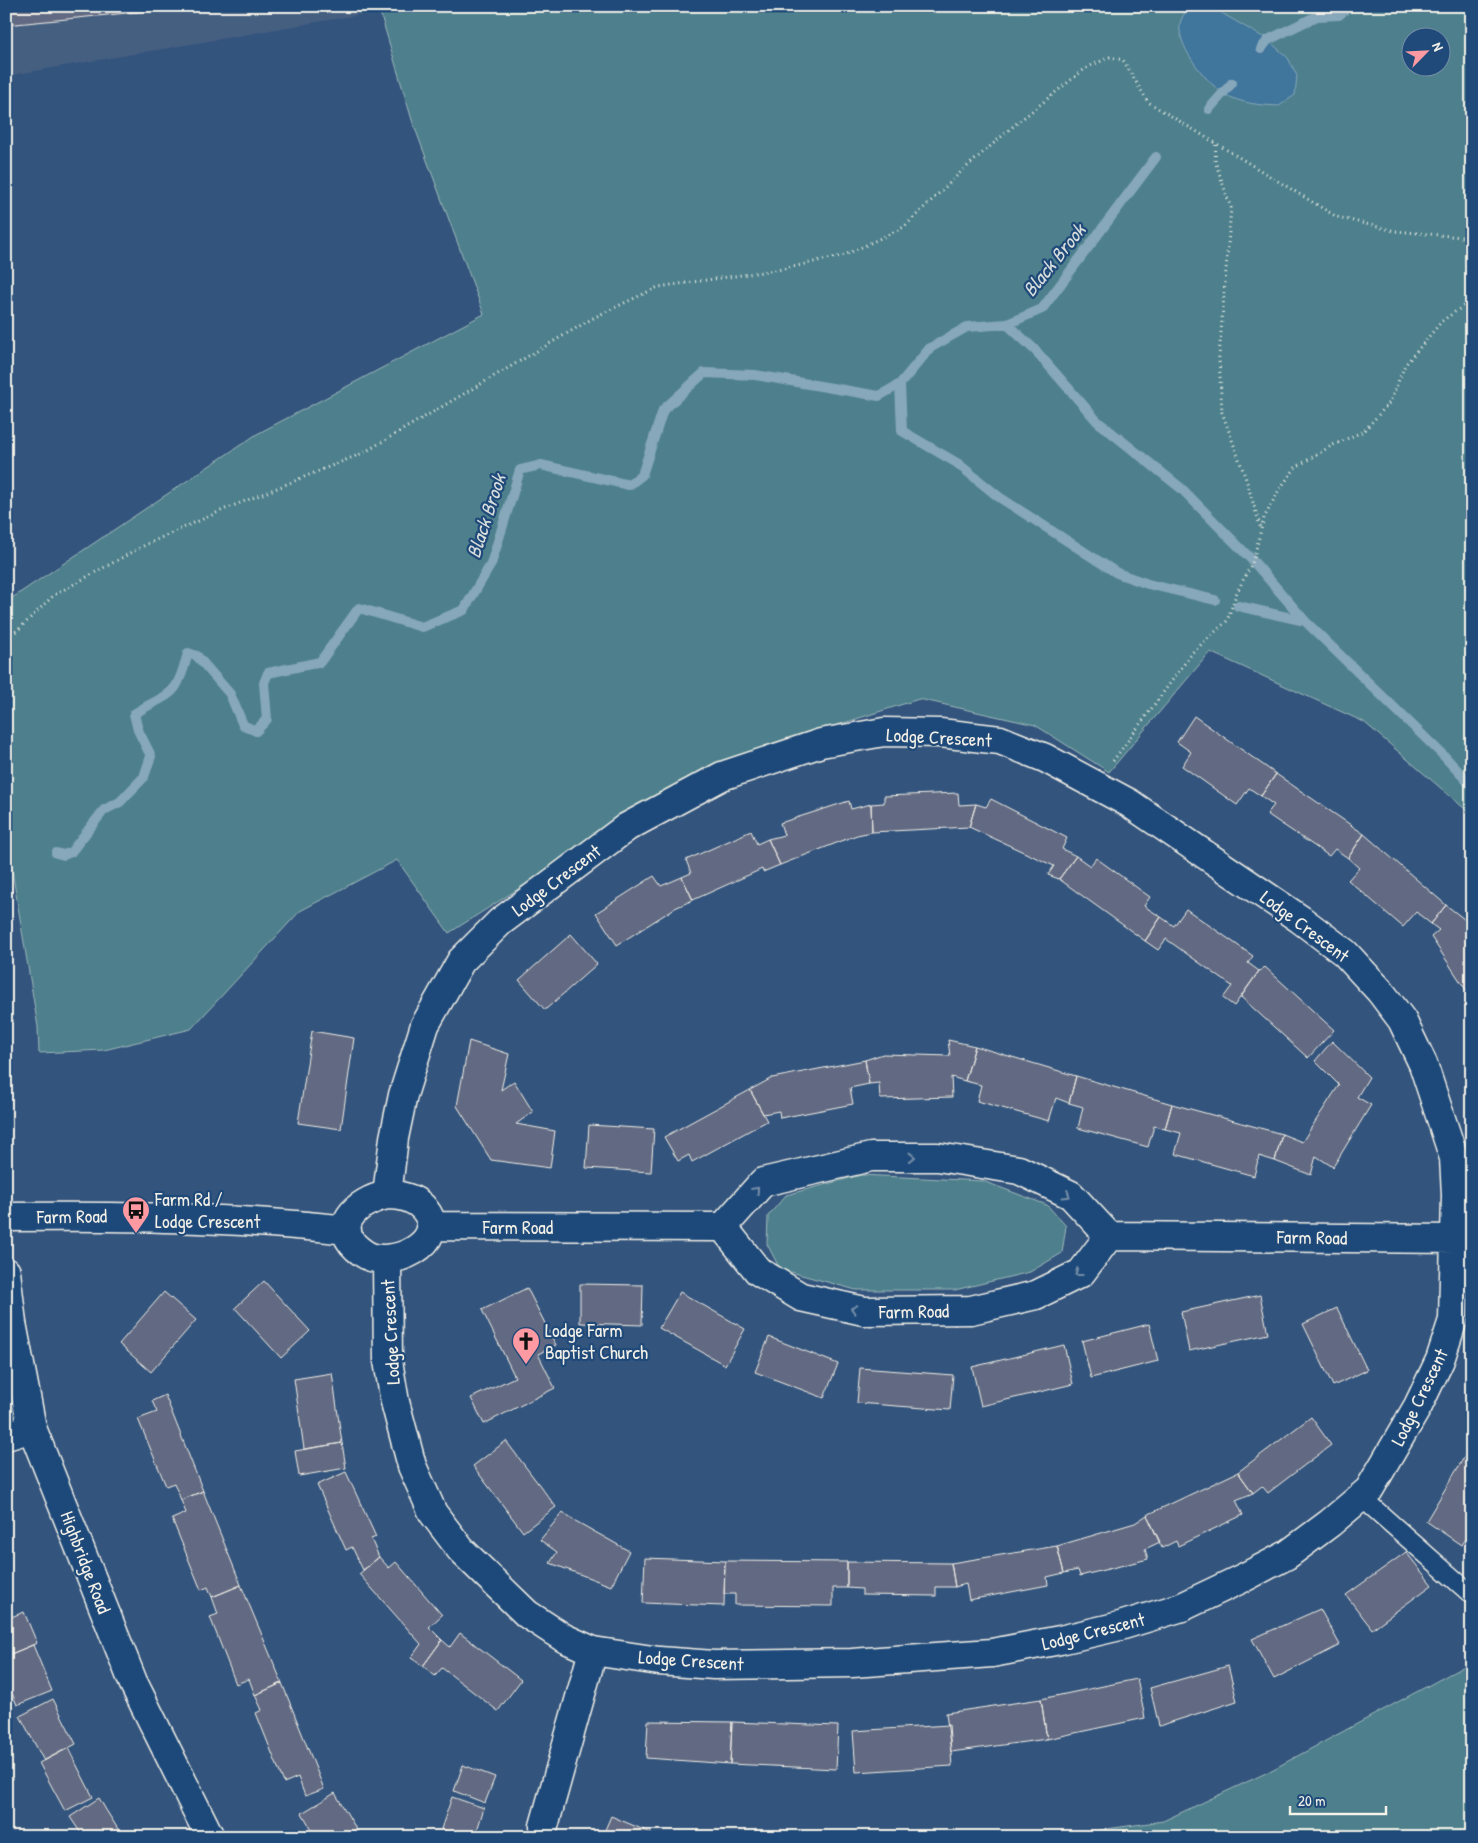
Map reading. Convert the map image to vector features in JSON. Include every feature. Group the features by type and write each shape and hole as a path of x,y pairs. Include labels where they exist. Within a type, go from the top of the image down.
{"street":[{"name":"Lodge Crescent","path":"387,1194 394,1138 415,1058 426,1025 461,961 500,922 544,887 627,827 659,808 722,776 774,757 821,743 884,732 940,733 1000,740 1045,758 1129,803 1300,919 1345,953 1380,991 1402,1020 1463,1157 1456,1195 1455,1239 1462,1320 1418,1406 1369,1490 1287,1555 1191,1603 1120,1626 992,1653 852,1663 714,1665 659,1661 593,1652 564,1638 527,1614 461,1550 432,1513 412,1466 395,1402 388,1361 387,1260"},
{"path":"723,1227 763,1182 871,1157 938,1157 1018,1170 1071,1196 1109,1236"},
{"path":"387,1194 402,1196 421,1205 430,1216 432,1226 428,1238 419,1247 401,1256 387,1260 373,1258 364,1254 349,1238 347,1230 348,1221 358,1207 364,1202 387,1194"},
{"name":"Farm Road","path":"6,1217 127,1215 274,1222 347,1230"},
{"name":"Farm Road","path":"432,1226 723,1227 758,1271 801,1297 864,1311 971,1310 1036,1295 1080,1273 1109,1236 1455,1239"},
{"name":"Highbridge Road","path":"6,1272 12,1322 32,1428 132,1682 210,1837"},
{"path":"6,1436 32,1428"},
{"path":"544,1826 593,1652"}],"lane":[{"path":"1360,1497 1472,1594"}],"path":[{"path":"6,635 17,631 54,594 147,544 223,510 362,453 596,317 658,287 783,269 845,255 904,228 962,171 1018,123 1086,68 1110,57 1122,60 1148,102 1261,169 1337,217 1395,231 1472,238"},
{"path":"1216,144 1215,161 1230,208 1219,357 1222,412 1245,476 1262,532"},
{"path":"1096,785 1193,652 1227,621 1237,592 1253,561 1262,532 1264,518 1278,490 1296,467 1331,446 1364,431 1390,402 1405,365 1442,321 1472,300"}],"shaded area":[{"path":"6,6 410,6 6,76"},
{"path":"1189,6 1213,8 1268,40 1288,58 1297,76 1295,95 1279,106 1236,100 1223,93 1208,80 1186,50 1180,29 1181,20"}],"green space":[{"path":"411,6 1472,6 1472,815 1364,722 1210,652 1109,772 1035,725 919,699 712,765 449,933 397,860 300,911 191,1029 104,1050 39,1053 38,1027 6,834 6,602 257,434 484,314 412,120 380,12"},
{"path":"861,1175 983,1181 1047,1205 1066,1226 1062,1253 1030,1272 955,1290 856,1290 780,1269 767,1244 768,1216 786,1195"},
{"path":"1472,1662 1472,1837 1050,1837 1163,1821 1266,1773"}],"building":[{"path":"6,6 198,6 6,25"},
{"path":"1194,716 1276,774 1261,796 1249,788 1237,805 1182,766 1191,752 1177,742"},
{"path":"1276,774 1364,834 1348,858 1335,849 1329,856 1267,814 1274,805 1261,796"},
{"path":"958,793 959,805 976,804 969,827 872,832 871,804 884,803 884,796"},
{"path":"991,799 1067,838 1062,849 1076,856 1059,879 1048,875 1054,866 969,827 976,804 986,807"},
{"path":"849,801 851,809 871,804 872,832 857,835 780,865 768,839 784,835 780,823"},
{"path":"751,831 757,844 768,839 780,865 763,872 762,869 693,900 682,877 691,873 686,860"},
{"path":"1364,834 1446,905 1431,924 1416,912 1403,927 1348,880 1359,868 1348,858"},
{"path":"1076,856 1090,866 1096,858 1150,897 1144,906 1161,917 1145,941 1059,879"},
{"path":"654,876 661,886 682,877 693,900 675,908 617,945 596,913"},
{"path":"1446,905 1464,919 1472,931 1472,995 1470,996 1431,937 1439,930 1431,924"},
{"path":"1186,909 1253,956 1248,963 1259,971 1234,1006 1223,998 1232,986 1166,939 1158,950 1145,941 1161,917 1174,926"},
{"path":"571,934 597,964 545,1010 519,980"},
{"path":"1265,967 1334,1030 1308,1058 1241,997 1259,971"},
{"path":"312,1031 354,1038 341,1129 298,1123"},
{"path":"948,1040 975,1046 965,1081 951,1077 952,1097 880,1099 879,1083 869,1084 865,1060 883,1054 950,1056"},
{"path":"469,1041 509,1054 501,1090 514,1081 533,1112 516,1124 555,1131 550,1168 491,1160 457,1106"},
{"path":"1332,1041 1369,1077 1357,1097 1371,1105 1333,1167 1316,1156 1311,1175 1275,1161 1282,1134 1302,1142 1339,1085 1315,1061"},
{"path":"975,1046 1076,1076 1069,1103 1056,1098 1049,1121 977,1101 981,1085 965,1081"},
{"path":"865,1060 869,1084 850,1088 853,1104 780,1118 779,1111 763,1114 750,1090 772,1078"},
{"path":"1076,1076 1172,1104 1165,1129 1154,1126 1148,1147 1078,1128 1083,1107 1069,1103"},
{"path":"750,1090 767,1121 692,1162 689,1155 678,1161 664,1137"},
{"path":"1172,1104 1282,1134 1275,1161 1259,1156 1254,1176 1175,1154 1181,1133 1165,1129"},
{"path":"589,1125 654,1129 651,1172 586,1168"},
{"path":"264,1281 310,1331 281,1358 235,1308"},
{"path":"580,1284 643,1285 642,1325 580,1323"},
{"name":"Lodge Farm Baptist Church","path":"527,1288 556,1345 538,1354 555,1388 484,1424 471,1398 515,1377 482,1310"},
{"path":"164,1292 196,1320 151,1372 119,1344"},
{"path":"680,1292 745,1329 725,1365 659,1328"},
{"path":"1260,1295 1268,1334 1189,1351 1181,1312"},
{"path":"1337,1308 1367,1370 1333,1386 1303,1324"},
{"path":"1149,1324 1158,1361 1091,1378 1082,1341"},
{"path":"769,1337 838,1364 824,1398 755,1372"},
{"path":"1064,1345 1073,1384 981,1406 972,1367"},
{"path":"860,1368 953,1375 950,1410 857,1403"},
{"path":"332,1373 342,1443 304,1449 294,1379"},
{"path":"165,1395 203,1491 181,1500 174,1483 166,1486 138,1419 157,1412 152,1401"},
{"path":"1311,1417 1331,1445 1268,1493 1262,1486 1253,1493 1238,1472"},
{"path":"506,1441 556,1507 523,1532 473,1466"},
{"path":"342,1443 346,1468 299,1476 295,1451"},
{"path":"1472,1444 1472,1528 1461,1545 1426,1521"},
{"path":"346,1472 376,1537 371,1539 379,1557 363,1570 352,1547 346,1550 317,1485"},
{"path":"1238,1472 1253,1493 1236,1500 1243,1515 1178,1546 1176,1541 1162,1548 1147,1515"},
{"path":"203,1491 241,1585 212,1597 208,1587 201,1590 172,1519 186,1513 181,1500"},
{"path":"563,1512 570,1518 629,1551 611,1586 550,1563 557,1552 540,1540"},
{"path":"1147,1515 1160,1542 1145,1549 1148,1559 1080,1576 1078,1570 1064,1573 1057,1546 1135,1523"},
{"path":"1057,1546 1064,1573 1047,1577 1048,1585 969,1600 966,1584 955,1587 951,1563"},
{"path":"1406,1552 1432,1585 1372,1629 1346,1595"},
{"path":"379,1557 389,1568 396,1562 442,1615 429,1627 442,1640 423,1666 411,1658 421,1644 359,1574"},
{"path":"645,1558 725,1561 724,1606 643,1603"},
{"path":"725,1561 847,1562 847,1588 833,1588 833,1606 735,1605 735,1594 724,1594"},
{"path":"847,1562 951,1563 955,1587 936,1587 936,1596 862,1595 862,1589 847,1588"},
{"path":"241,1585 282,1683 255,1695 249,1679 236,1684 210,1617 218,1614 212,1597"},
{"path":"1320,1609 1340,1645 1274,1679 1252,1639"},
{"path":"24,1612 37,1643 6,1656 6,1619"},
{"path":"460,1633 521,1680 498,1711 442,1668 435,1676 423,1666 442,1640 450,1647"},
{"path":"33,1645 52,1691 17,1705 6,1679 6,1656"},
{"path":"1228,1666 1237,1701 1159,1726 1150,1688"},
{"path":"1137,1679 1145,1718 1047,1739 1041,1699"},
{"path":"282,1683 324,1789 305,1796 298,1777 284,1783 256,1713 262,1710 255,1695"},
{"path":"53,1699 76,1744 44,1761 20,1716"},
{"path":"1041,1699 1047,1739 951,1752 946,1713"},
{"path":"648,1721 732,1722 730,1764 646,1758"},
{"path":"732,1722 838,1726 836,1769 730,1764"},
{"path":"949,1725 952,1766 856,1772 853,1731"},
{"path":"68,1748 93,1797 65,1811 39,1763"},
{"path":"463,1765 495,1777 485,1803 454,1791"},
{"path":"335,1793 361,1837 316,1837 302,1813"},
{"path":"452,1797 484,1808 475,1837 464,1837 441,1829"},
{"path":"99,1798 123,1837 83,1837 70,1817"},
{"path":"611,1816 651,1833 650,1837 602,1837"}],"waterway":[{"name":"Black Brook","path":"1261,49 1268,40 1317,16 1339,15 1349,6"},
{"name":"Black Brook","path":"1209,109 1232,83"},
{"name":"Black Brook","path":"56,853 64,855 71,852 104,810 120,802 144,777 151,756 138,730 134,714 164,697 175,687 184,668 188,653 197,656 230,694 243,725 256,731 267,719 264,683 268,673 320,662 359,608 422,627 464,610 491,564 520,470 541,465 629,485 642,475 663,410 704,373 755,375 879,396 900,384 930,348 967,327 1007,324 1042,309 1156,157"},
{"path":"1007,324 1036,351 1097,421 1182,489 1253,561 1305,621 1445,757 1472,786"},
{"path":"900,384 902,431 957,463 999,497 1117,573 1148,584 1215,600"},
{"path":"1238,606 1305,621"}],"place":[{"name":"Farm Rd / Lodge Crescent","path":"136,1234"},
{"name":"Lodge Farm Baptist Church","path":"526,1365"}]}
